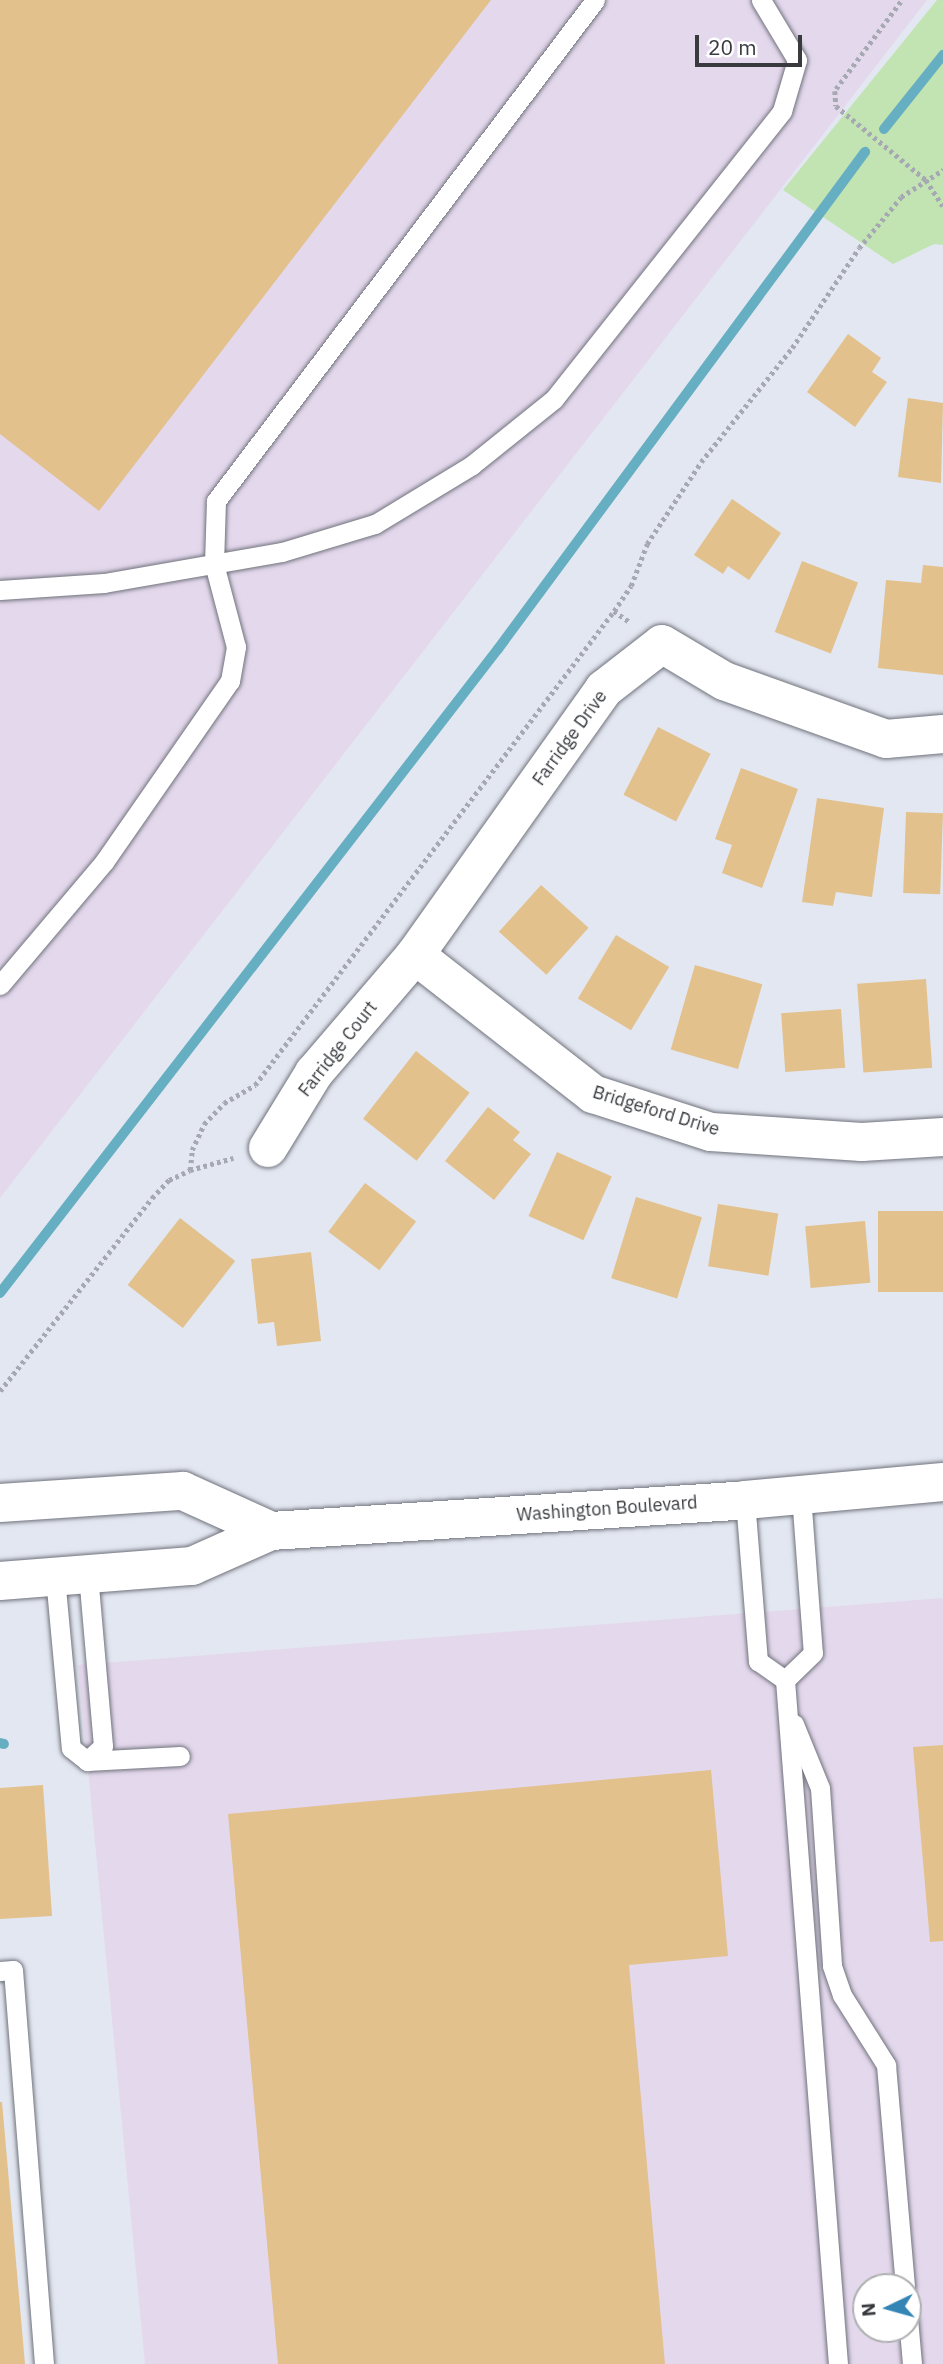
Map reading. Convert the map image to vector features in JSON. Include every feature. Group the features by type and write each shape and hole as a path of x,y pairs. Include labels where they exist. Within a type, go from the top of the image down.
{"street":[{"name":"Farridge Drive","path":"415,955 604,689 662,644 724,681 886,739 943,734"},
{"name":"Bridgeford Drive","path":"415,955 593,1094 711,1132 862,1142 943,1137"},
{"name":"Farridge Court","path":"268,1148 314,1073 415,955"},
{"name":"Washington Boulevard","path":"0,1581 192,1566 271,1531 745,1500 943,1482"},
{"name":"Washington Boulevard","path":"0,1503 183,1491 271,1531"}],"lane":[{"path":"0,985 104,862 230,681 236,647 214,564 216,501 595,0"},
{"path":"0,590 104,583 282,552 375,524 472,465 554,399 782,111 797,60 761,0"},
{"path":"785,1680 813,1653 801,1495"},
{"path":"745,1500 758,1661 785,1680"},
{"path":"71,1576 71,1748 87,1761 180,1756"},
{"path":"71,1576 103,1746 87,1761"},
{"path":"785,1680 838,2364"},
{"path":"787,1707 820,1788 832,1966 842,1995 886,2065 904,2273"},
{"path":"0,1971 13,1970 9,2048 44,2364"},
{"path":"910,2343 912,2364"}],"path":[{"path":"901,2 835,91 836,106 926,180 943,206"},
{"path":"190,1170 204,1124 224,1103 255,1085 614,611 631,586 647,544 701,462 792,348 859,248 901,197 943,170"},
{"path":"0,1391 169,1180 190,1170 268,1148"}],"shaded area":[{"path":"0,0 927,0 0,1198"},
{"path":"943,1598 943,2364 145,2364 78,1665"}],"green space":[{"path":"937,0 943,0 943,245 934,244 893,264 783,190"}],"building":[{"path":"0,0 491,0 99,511 0,434"},
{"path":"848,334 881,358 872,372 887,382 855,427 807,392"},
{"path":"908,398 943,403 941,483 898,477"},
{"path":"732,499 781,533 749,580 728,566 723,574 694,555"},
{"path":"802,561 858,583 831,653 775,632"},
{"path":"923,565 943,567 943,675 878,668 886,580 921,583"},
{"path":"658,727 711,754 676,822 623,795"},
{"path":"741,768 798,789 762,888 722,873 732,845 715,839"},
{"path":"817,798 884,808 872,897 836,892 833,906 802,902"},
{"path":"906,812 943,813 940,894 903,893"},
{"path":"541,885 589,928 546,975 499,932"},
{"path":"616,935 669,967 631,1030 578,998"},
{"path":"695,965 762,984 738,1069 671,1050"},
{"path":"926,979 932,1068 863,1073 857,984"},
{"path":"841,1009 845,1068 785,1072 781,1013"},
{"path":"416,1051 470,1093 417,1161 363,1119"},
{"path":"488,1107 520,1132 513,1140 531,1154 494,1200 445,1161"},
{"path":"557,1152 612,1176 583,1240 529,1216"},
{"path":"365,1183 416,1222 379,1270 328,1232"},
{"path":"636,1197 702,1217 677,1298 611,1278"},
{"path":"718,1204 778,1214 768,1276 708,1266"},
{"path":"878,1211 943,1211 943,1292 878,1292"},
{"path":"180,1218 235,1261 183,1328 128,1285"},
{"path":"865,1221 870,1283 811,1288 805,1226"},
{"path":"311,1252 321,1341 277,1346 274,1322 258,1324 251,1259"},
{"path":"943,1745 943,1941 930,1942 913,1747"},
{"path":"711,1770 728,1956 629,1965 665,2364 278,2364 228,1814"},
{"path":"43,1785 52,1916 0,1919 0,1788"},
{"path":"2,2102 25,2364 0,2364"}],"waterway":[{"path":"884,129 943,55"},
{"path":"0,1293 498,649 865,152"},
{"path":"0,1743 4,1744"}]}
